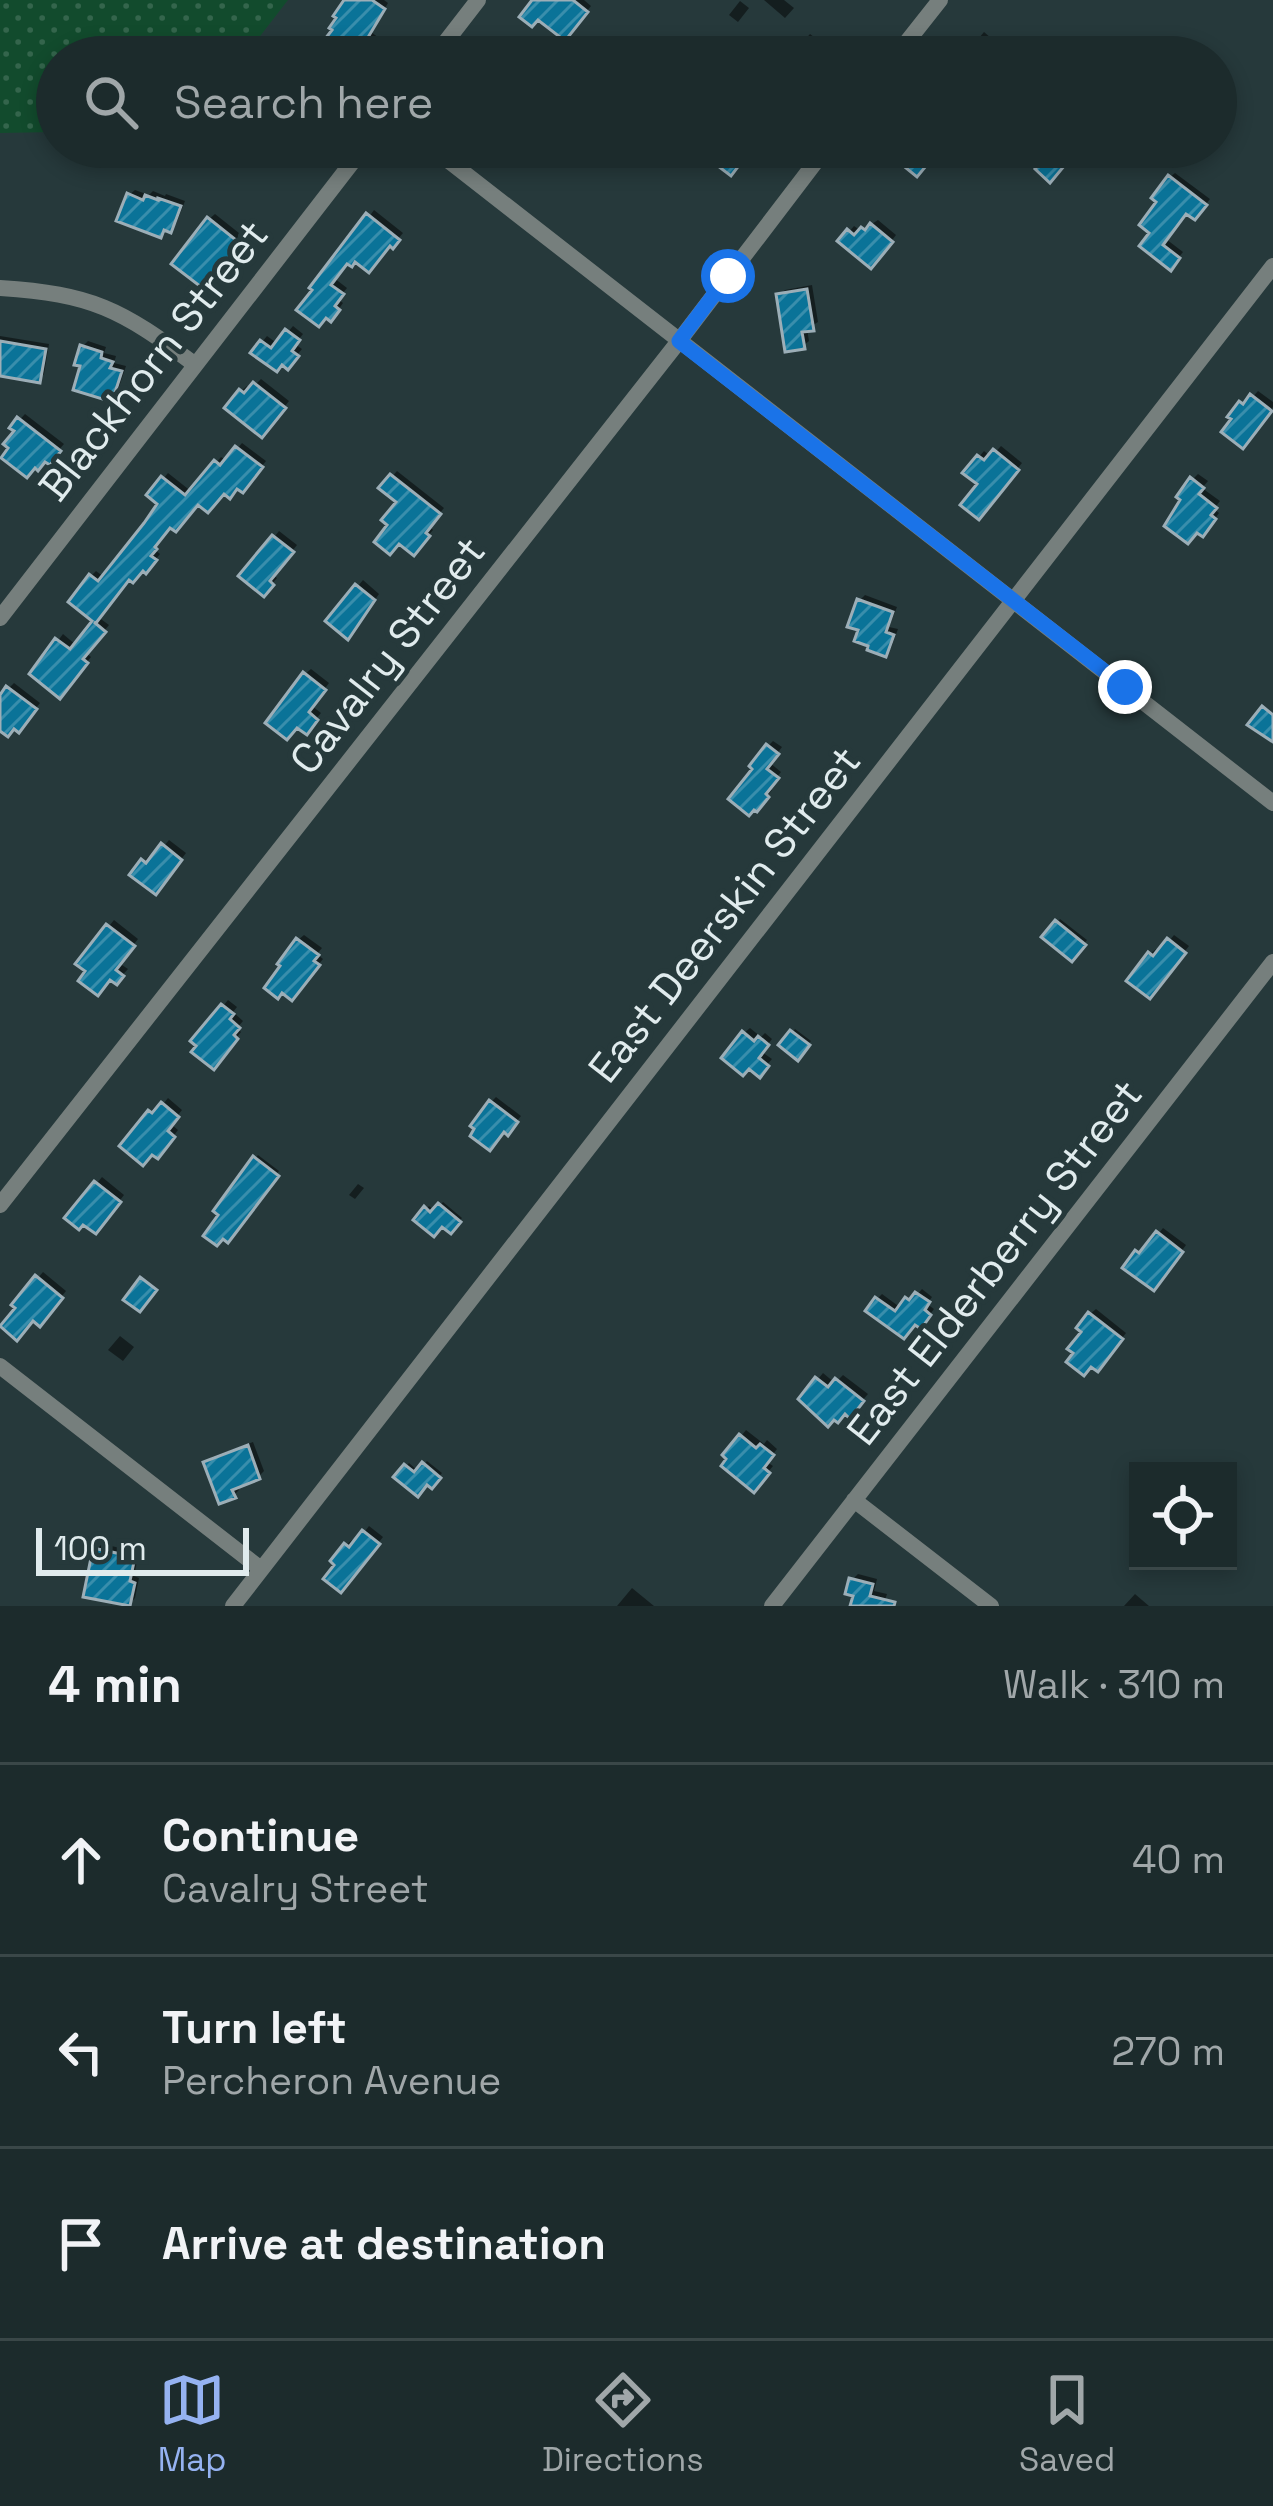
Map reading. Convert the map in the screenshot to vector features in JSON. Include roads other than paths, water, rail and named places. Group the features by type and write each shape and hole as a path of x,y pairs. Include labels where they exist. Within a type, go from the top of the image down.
{"street":[{"path":"450,36 478,0"},
{"path":"912,36 940,0"},
{"name":"Blackhorn Street","path":"0,617 348,168"},
{"path":"458,168 1273,803"},
{"name":"Cavalry Street","path":"0,1205 811,168"},
{"name":"East Deerskin Street","path":"233,1606 1273,266"},
{"path":"0,288 50,291 108,307 147,328 194,364"},
{"name":"East Elderberry Street","path":"772,1606 1273,962"},
{"path":"0,1366 261,1569"},
{"path":"854,1501 991,1606"}]}
